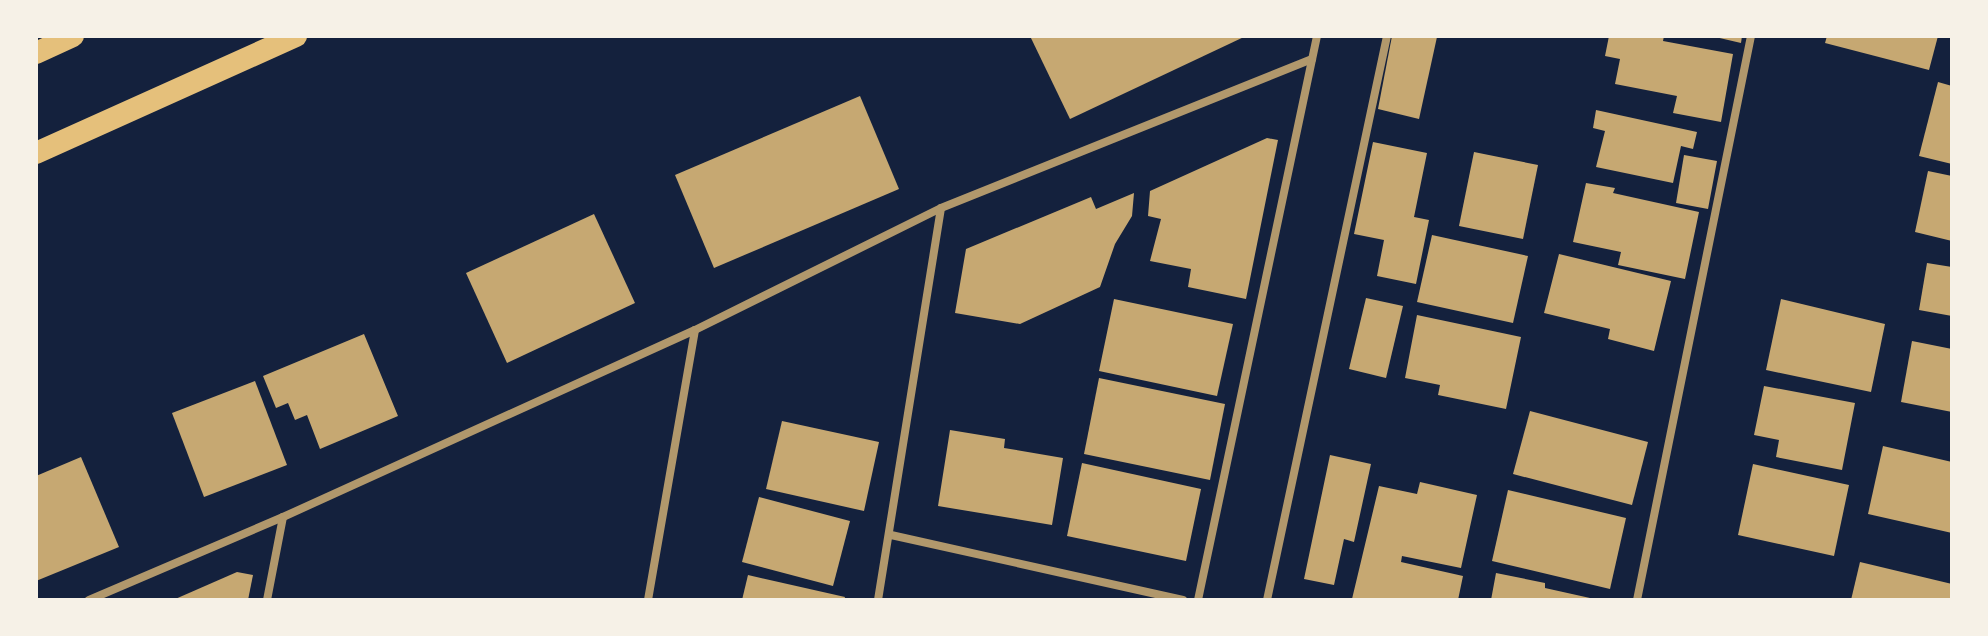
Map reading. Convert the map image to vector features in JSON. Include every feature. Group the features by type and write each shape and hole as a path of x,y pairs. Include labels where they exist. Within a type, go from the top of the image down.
{"highway":[{"path":"36,53 73,36"},
{"path":"36,153 296,36"}],"street":[{"path":"1198,600 1317,36"},
{"path":"1267,600 1387,36"},
{"path":"1637,600 1751,36"},
{"path":"89,600 283,517 695,330 941,208 1312,59"},
{"path":"878,600 891,535 941,208"},
{"path":"648,600 695,330"},
{"path":"267,600 283,517"},
{"path":"891,535 1183,600"}],"building":[{"path":"1030,36 1246,36 1070,119"},
{"path":"1392,36 1437,37 1419,119 1378,109"},
{"path":"1609,36 1664,36 1663,41 1733,54 1721,122 1673,113 1677,96 1615,84 1620,59 1605,56"},
{"path":"1711,36 1742,36 1741,43"},
{"path":"1827,36 1938,36 1929,70 1825,43"},
{"path":"1938,82 1952,86 1952,164 1919,156"},
{"path":"860,96 899,189 714,268 675,175"},
{"path":"1596,110 1697,132 1693,149 1681,146 1673,183 1596,167 1605,131 1593,128"},
{"path":"1267,138 1278,140 1246,299 1188,287 1191,269 1150,261 1161,219 1148,216 1150,191"},
{"path":"1373,142 1427,153 1414,217 1429,220 1416,284 1377,276 1384,240 1354,234"},
{"path":"1474,152 1538,165 1523,239 1459,226"},
{"path":"1684,155 1717,161 1708,209 1676,203"},
{"path":"1928,171 1952,176 1952,241 1915,232"},
{"path":"1586,183 1615,188 1613,193 1699,212 1685,279 1618,265 1621,252 1573,242"},
{"path":"1134,193 1132,216 1115,244 1100,287 1020,324 955,313 966,249 1091,197 1096,209"},
{"path":"594,214 635,303 507,363 466,273"},
{"path":"1432,235 1528,256 1513,323 1417,302"},
{"path":"1559,254 1671,281 1654,351 1608,339 1610,329 1544,313"},
{"path":"1927,263 1952,267 1952,316 1919,310"},
{"path":"1366,298 1403,306 1386,378 1349,369"},
{"path":"1114,299 1233,324 1217,396 1099,371"},
{"path":"1781,299 1885,324 1871,392 1766,370"},
{"path":"1417,315 1521,337 1506,409 1438,395 1440,385 1405,378"},
{"path":"364,334 398,416 320,449 307,415 295,420 288,403 276,408 263,376"},
{"path":"1912,341 1952,349 1952,412 1901,402"},
{"path":"1099,378 1225,404 1210,480 1084,454"},
{"path":"255,381 287,465 204,497 172,413"},
{"path":"1764,386 1855,403 1842,470 1776,457 1779,440 1754,435"},
{"path":"1530,411 1648,442 1632,505 1513,474"},
{"path":"782,421 879,442 864,511 766,489"},
{"path":"950,430 1005,439 1004,448 1063,458 1052,525 938,506"},
{"path":"1883,446 1952,462 1952,533 1868,514"},
{"path":"1330,455 1371,464 1354,542 1344,539 1334,585 1304,579"},
{"path":"81,457 119,547 36,581 36,476"},
{"path":"1082,463 1201,489 1186,561 1067,536"},
{"path":"1753,464 1849,485 1834,556 1738,535"},
{"path":"1420,482 1477,495 1461,568 1402,556 1401,562 1463,576 1458,600 1352,599 1379,486 1417,494"},
{"path":"1508,490 1626,518 1610,589 1492,561"},
{"path":"759,497 850,521 833,586 742,562"},
{"path":"1860,562 1952,584 1952,600 1851,600"},
{"path":"237,572 253,575 248,600 173,600"},
{"path":"1496,573 1545,583 1545,588 1599,600 1491,600"},
{"path":"748,575 845,597 844,600 742,600"}]}
